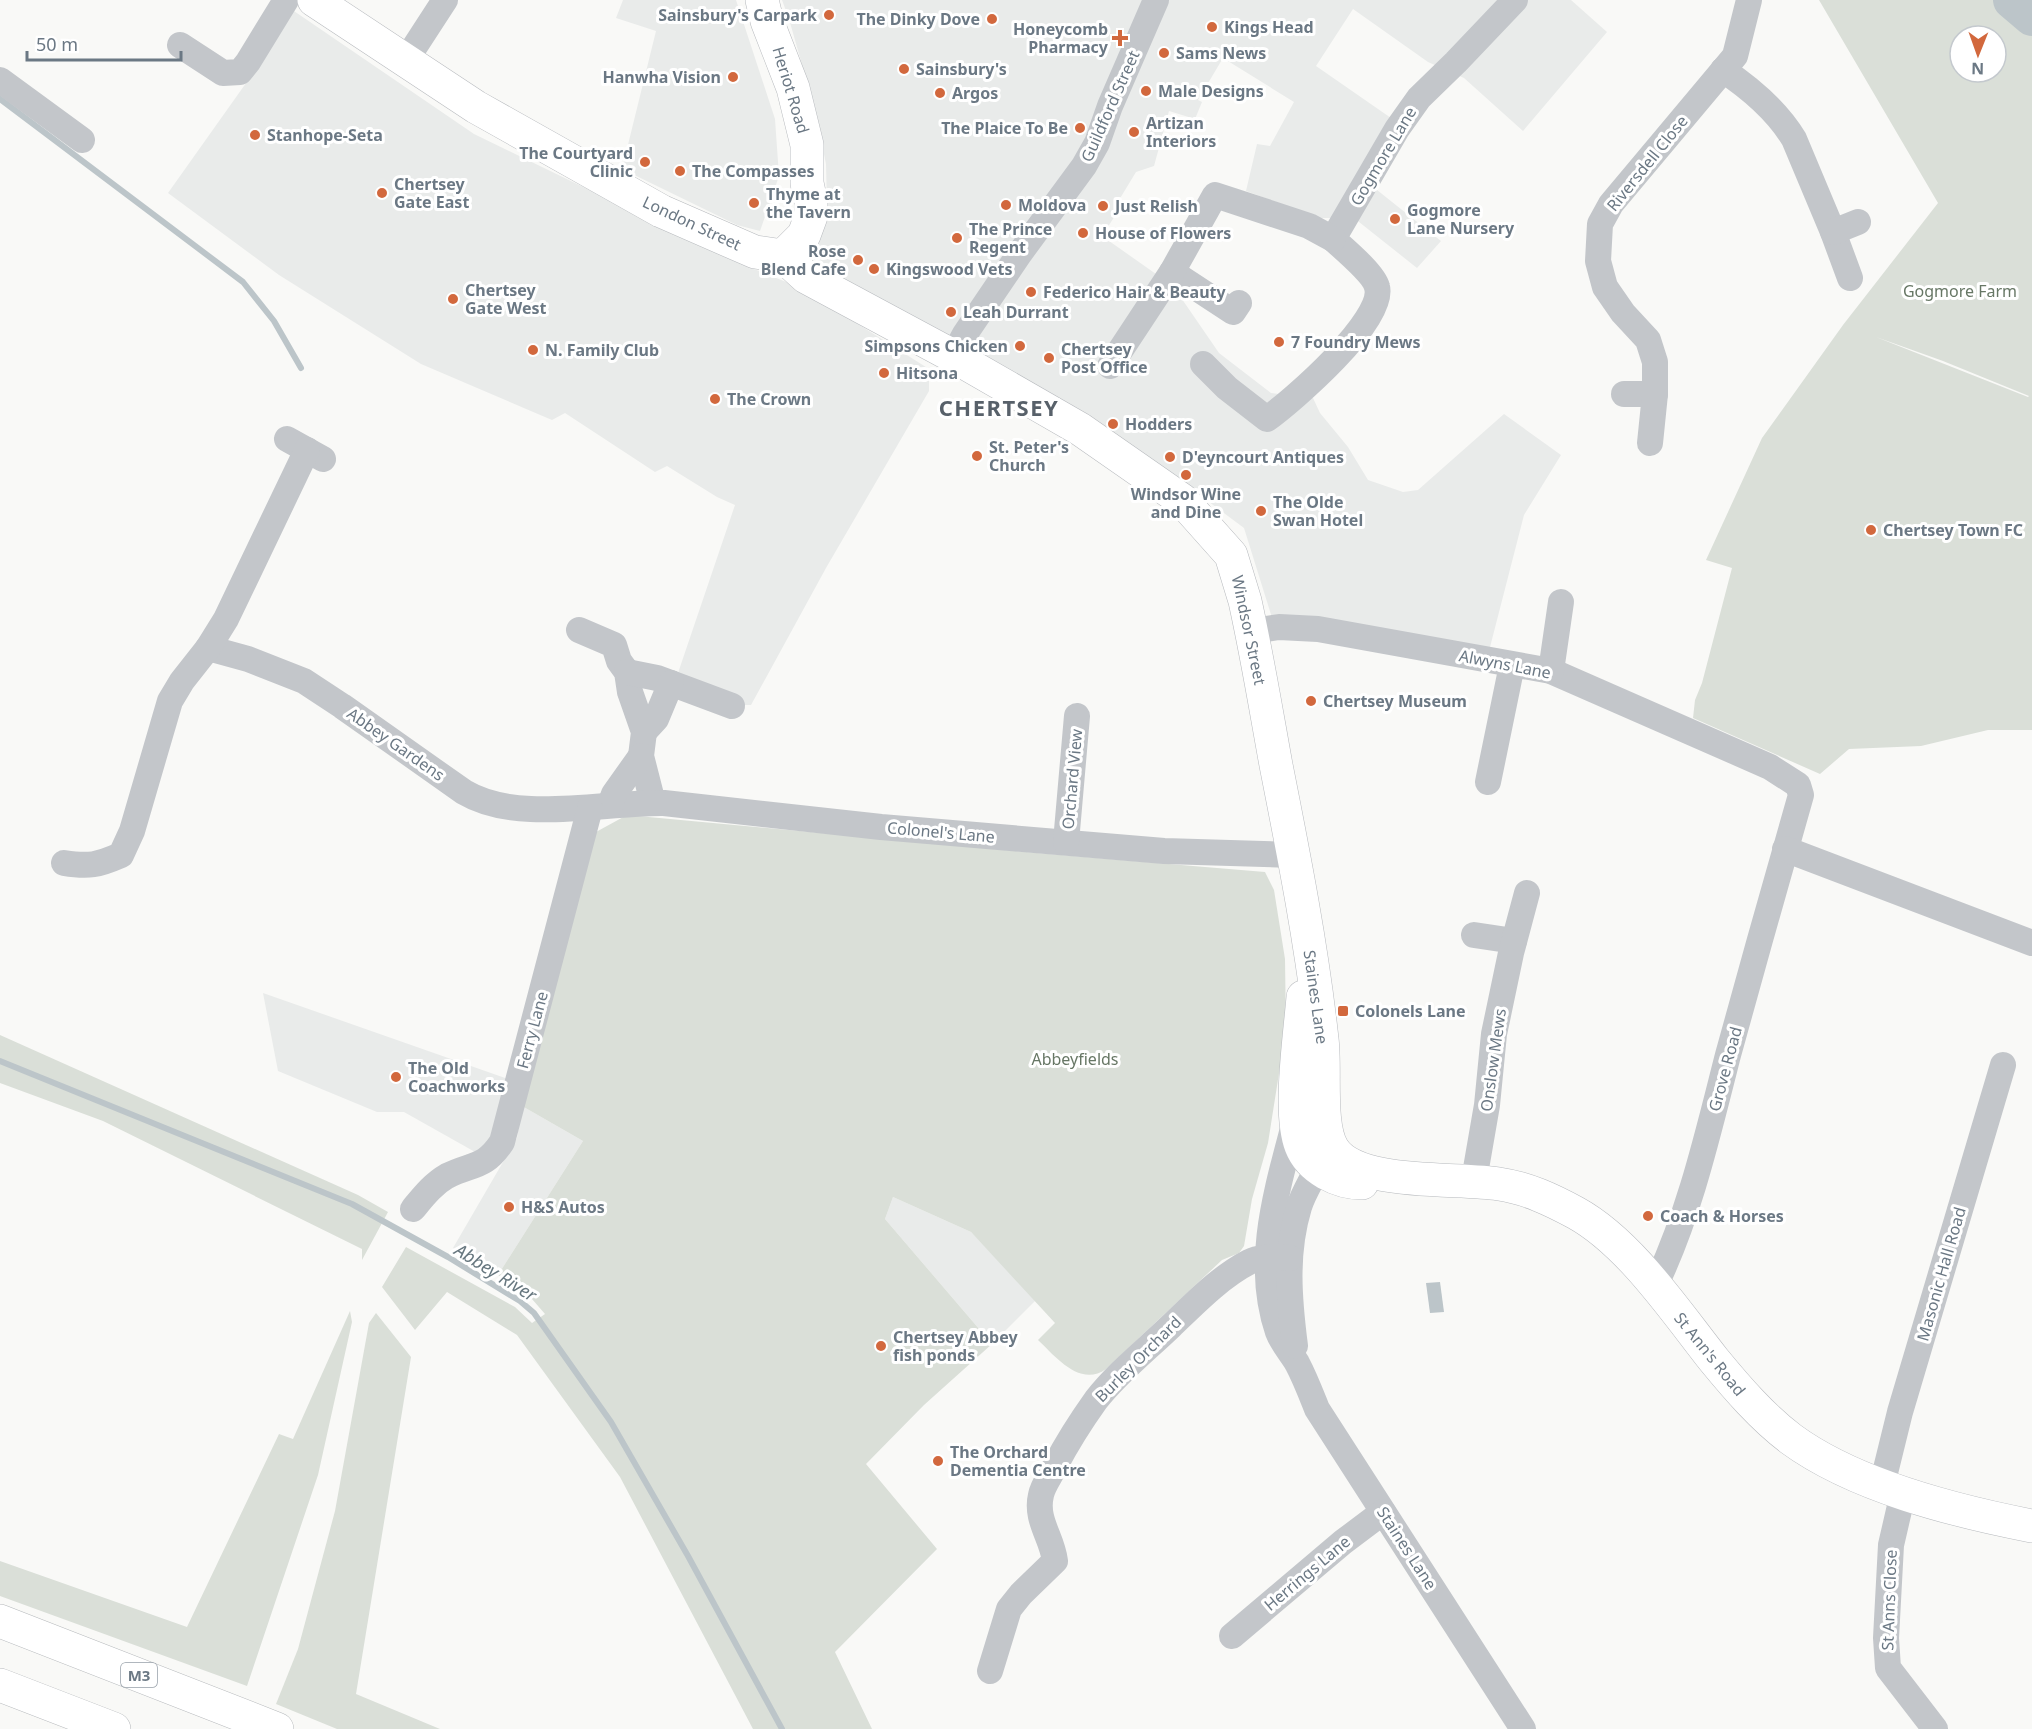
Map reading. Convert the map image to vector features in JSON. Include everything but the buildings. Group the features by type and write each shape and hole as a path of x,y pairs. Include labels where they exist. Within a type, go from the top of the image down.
{"main road":[{"name":"London Street","path":"314,0 476,107 661,211 755,252 783,256"},
{"name":"Heriot Road","path":"762,0 767,21 793,88 807,145 807,183 795,198 787,226 783,256"},
{"path":"783,256 806,277 953,356"},
{"name":"Windsor Street","path":"953,356 1080,429 1182,500 1231,555 1252,631 1307,937"},
{"name":"Staines Lane","path":"1307,937 1295,1121 1301,1147 1318,1167"},
{"name":"Staines Lane","path":"1307,937 1314,970 1324,1052 1327,1134"},
{"name":"St Ann's Road","path":"1327,1134 1333,1149 1349,1163 1366,1171 1402,1178"},
{"name":"St Ann's Road","path":"1318,1167 1333,1177 1359,1183 1402,1178 1474,1180 1502,1184 1553,1200 1583,1217 1617,1244 1655,1286 1748,1400 1791,1439 1819,1457 1893,1489 2032,1526"},
{"name":"M3","path":"0,1621 277,1729"},
{"path":"0,1685 114,1729"}],"street":[{"path":"180,45 223,73 240,72 286,0"},
{"path":"406,60 445,0"},
{"name":"Guildford Street","path":"953,356 1014,261 1084,166 1156,0"},
{"name":"Gogmore Lane","path":"1333,239 1397,129 1419,98 1456,63 1515,0"},
{"name":"Riversdell Close","path":"1650,443 1655,394 1655,362 1648,340 1623,313 1605,287 1598,261 1600,224 1611,204 1735,56 1749,0"},
{"path":"1723,70 1745,84 1785,126 1794,139 1850,278"},
{"path":"0,80 82,140"},
{"path":"1110,366 1172,272 1215,195 1309,226 1333,239 1377,284 1378,292 1370,315 1323,373 1267,419 1227,388 1203,364"},
{"path":"1833,232 1858,222"},
{"path":"1172,272 1233,312 1239,303"},
{"path":"1624,394 1655,394"},
{"path":"64,862 84,866 102,863 121,855 132,831 170,701 226,619 306,450"},
{"path":"1551,671 1562,602"},
{"name":"Alwyns Lane","path":"1252,631 1279,627 1318,629 1551,671 1770,767 1798,785 1801,795"},
{"path":"579,630 614,645 619,661 627,672 653,803"},
{"name":"Abbey Gardens","path":"208,648 248,659 304,681 477,800 517,808 600,807"},
{"path":"1488,782 1512,665"},
{"path":"627,672 671,683 732,706"},
{"name":"Ferry Lane","path":"413,1209 447,1176 485,1162 502,1142 600,807 614,794 643,744 657,719 671,683"},
{"name":"Orchard View","path":"1066,842 1077,716"},
{"name":"Grove Road","path":"1655,1286 1671,1254 1691,1196 1801,795"},
{"name":"Colonel's Lane","path":"600,807 653,803 881,827 1164,851 1294,855"},
{"path":"1785,849 2032,943"},
{"name":"Onslow Mews","path":"1474,1180 1487,1105 1489,1066 1494,1034 1527,893"},
{"path":"1474,935 1514,941"},
{"name":"Masonic Hall Road","path":"1893,1489 1900,1412 2003,1065"},
{"name":"Staines Lane","path":"1295,1121 1274,1203 1278,1258 1289,1296 1297,1364 1317,1409 1523,1729"},
{"name":"Staines Lane","path":"1278,1258 1326,1148 1327,1134"},
{"name":"Burley Orchard","path":"990,1671 1009,1610 1021,1594 1055,1561 1054,1552 1041,1522 1041,1493 1063,1451 1097,1399 1197,1301 1227,1277 1250,1262 1278,1258"},
{"name":"St Anns Close","path":"1893,1489 1886,1638 1888,1668 1935,1729"},
{"name":"Herrings Lane","path":"1232,1636 1343,1542 1383,1512"}],"shaded area":[{"path":"623,0 736,0 775,119 779,176 760,231 737,225 622,169 656,31 616,18"},
{"path":"782,0 1571,0 1607,32 1523,131 1464,78 1428,62 1353,9 1316,66 1391,118 1372,186 1441,241 1417,268 1354,218 1320,218 1246,191 1257,144 1270,146 1294,102 1223,58 1198,100 1202,102 1195,119 1169,111 1154,166 1136,172 1116,205 1120,208 1102,236 1173,286 1219,353 1271,393 1313,398 1320,413 1348,447 1368,480 1403,492 1418,490 1504,414 1561,455 1524,515 1489,651 1273,621 1244,528 1181,481 818,266 812,256 827,206 826,164 816,114"},
{"path":"291,9 474,134 744,265 801,288 929,369 929,391 826,568 751,705 739,705 678,673 735,505 717,497 667,466 655,472 565,413 552,420 421,364 279,275 168,193 261,62"},
{"name":"The Old Coachworks","path":"263,993 508,1079 484,1157 404,1112 377,1112 278,1071"},
{"name":"H&S Autos","path":"522,1106 583,1141 498,1275 453,1248 517,1138"},
{"path":"893,1197 971,1232 1036,1300 992,1344 885,1219"},
{"path":"1440,1282 1444,1312 1430,1313 1426,1283"}],"green space":[{"name":"Chertsey Town FC","path":"1819,0 2032,0 2032,730 1988,730 1921,746 1849,749 1820,774 1693,718 1695,700 1702,683 1732,568 1706,560 1762,438 1843,325 1938,203","holes":["1876,337 1943,361 2029,396"]},
{"name":"Abbeyfields","path":"627,815 1265,872 1274,890 1285,959 1286,1029 1268,1143 1252,1199 1244,1246 1239,1253 1222,1260 1106,1369 1087,1375 1069,1368 1060,1361 1038,1340 1055,1323 971,1232 893,1197 885,1219 992,1344 924,1405 866,1464 937,1549 835,1652 872,1729 753,1729 620,1477 517,1335 447,1292 415,1330 382,1287 406,1247 515,1307 532,1323 545,1314 532,1299 498,1275 583,1141 522,1106 596,832"},
{"path":"0,1035 358,1195 388,1212 362,1260 362,1249 103,1121 0,1083"},
{"path":"350,1311 352,1322 318,1475 247,1686 0,1596 0,1561 187,1627 279,1434 293,1439"},
{"path":"376,1313 411,1357 356,1694 440,1729 337,1729 276,1704 298,1649 335,1511 369,1323"}],"waterway":[{"path":"2012,0 2032,17"},
{"path":"0,99 243,282 274,321 301,368"},
{"name":"Abbey River","path":"0,1061 352,1204 448,1257 520,1301 534,1313 611,1422 688,1556 782,1729"}],"place":[{"name":"Sainsbury's Carpark","path":"829,15"},
{"name":"The Dinky Dove","path":"992,19"},
{"name":"Kings Head","path":"1212,27"},
{"name":"Honeycomb Pharmacy","path":"1120,38"},
{"name":"Sams News","path":"1164,53"},
{"name":"Sainsbury's","path":"904,69"},
{"name":"Hanwha Vision","path":"733,77"},
{"name":"Male Designs","path":"1146,91"},
{"name":"Argos","path":"940,93"},
{"name":"The Plaice To Be","path":"1080,128"},
{"name":"Artizan Interiors","path":"1134,132"},
{"name":"Stanhope-Seta","path":"255,135"},
{"name":"The Courtyard Clinic","path":"645,162"},
{"name":"The Compasses","path":"680,171"},
{"name":"Chertsey Gate East","path":"382,193"},
{"name":"Thyme at the Tavern","path":"754,203"},
{"name":"Moldova","path":"1006,205"},
{"name":"Just Relish","path":"1103,206"},
{"name":"Gogmore Lane Nursery","path":"1395,219"},
{"name":"House of Flowers","path":"1083,233"},
{"name":"The Prince Regent","path":"957,238"},
{"name":"Rose Blend Cafe","path":"858,260"},
{"name":"Kingswood Vets","path":"874,269"},
{"name":"Federico Hair & Beauty","path":"1031,292"},
{"name":"Chertsey Gate West","path":"453,299"},
{"name":"Leah Durrant","path":"951,312"},
{"name":"7 Foundry Mews","path":"1279,342"},
{"name":"Simpsons Chicken","path":"1020,346"},
{"name":"N. Family Club","path":"533,350"},
{"name":"Chertsey Post Office","path":"1049,358"},
{"name":"Hitsona","path":"884,373"},
{"name":"The Crown","path":"715,399"},
{"name":"Hodders","path":"1113,424"},
{"name":"St. Peter's Church","path":"977,456"},
{"name":"D'eyncourt Antiques","path":"1170,457"},
{"name":"Windsor Wine and Dine","path":"1186,475"},
{"name":"The Olde Swan Hotel","path":"1261,511"},
{"name":"Chertsey Town FC","path":"1871,530"},
{"name":"Chertsey Museum","path":"1311,701"},
{"name":"Colonels Lane","path":"1343,1011"},
{"name":"The Old Coachworks","path":"396,1077"},
{"name":"H&S Autos","path":"509,1207"},
{"name":"Coach & Horses","path":"1648,1216"},
{"name":"Chertsey Abbey fish ponds","path":"881,1346"},
{"name":"The Orchard Dementia Centre","path":"938,1461"}],"district":[{"name":"CHERTSEY","path":"999,407"}],"park label":[{"name":"Gogmore Farm","path":"1960,291"}]}
